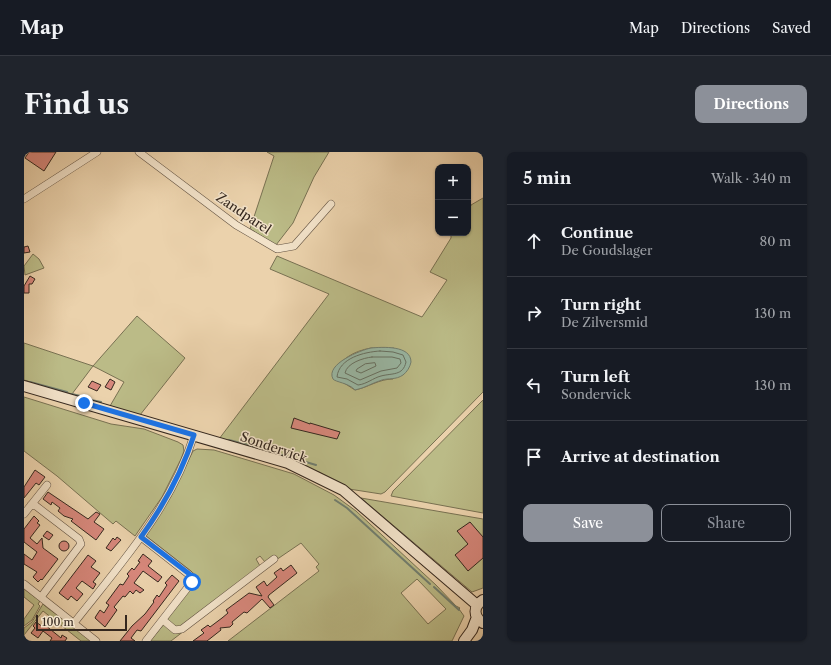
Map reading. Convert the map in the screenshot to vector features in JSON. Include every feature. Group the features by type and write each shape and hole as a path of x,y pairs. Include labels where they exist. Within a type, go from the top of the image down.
{"street":[{"path":"24,199 97,152"},
{"name":"Zandparel","path":"139,152 236,225 277,249 294,246 331,204"},
{"name":"Sondervick","path":"24,386 288,463 343,490 480,602"},
{"path":"74,623 141,537 163,505 177,479 194,435"},
{"path":"24,514 47,485"},
{"path":"31,505 36,506 79,539 81,544 41,598"},
{"path":"141,537 192,576 192,582 146,641"},
{"path":"163,620 175,630 182,629 274,559"},
{"path":"24,584 96,641"},
{"path":"480,602 475,611 481,621"},
{"path":"464,641 481,621"},
{"path":"471,641 481,621"}],"green space":[{"path":"267,152 329,152 314,177 293,223 276,245 250,229 274,156"},
{"path":"483,198 483,392 385,492 381,494 349,489 319,472 219,439 329,294 270,269 277,256 422,317 447,280 430,272 451,236 471,236 471,205","holes":["371,348 394,348 393,379 383,380 355,390 333,376 343,360 359,351"]},
{"path":"33,254 39,259 44,268 25,275 24,266"},
{"path":"137,316 185,358 140,415 110,406 124,382 93,366"},
{"path":"24,343 93,366 72,394 24,380"},
{"path":"24,397 111,424 144,429 183,445 184,451 181,459 162,497 135,536 116,521 113,524 57,476 24,451"},
{"path":"483,400 483,513 391,496 393,491"},
{"path":"197,449 214,450 294,474 334,495 356,511 436,585 456,606 460,608 459,609 464,616 452,641 228,641 319,571 316,567 319,564 301,543 276,560 265,562 260,556 256,559 260,566 178,628 166,620 195,577 191,571 146,536 171,496 193,451","holes":["417,579 446,609 428,624 401,593"]},
{"path":"361,498 483,519 483,588 472,592"},
{"path":"24,589 40,601 38,604 40,606 32,620 24,626 24,619 34,605 24,597"},
{"path":"43,604 92,641 81,641 43,611 24,635 24,628 32,622"},
{"path":"164,624 179,633 193,624 171,641 150,641"}],"water":[{"path":"371,348 395,348 406,352 410,356 411,362 409,368 400,377 382,380 355,390 333,379 332,373 334,368 339,363 352,355"}],"building":[{"path":"29,152 56,152 44,171 25,158"},
{"path":"28,246 30,252 24,253 24,247"},
{"path":"30,276 35,279 32,284 29,284 29,293 24,293 24,286"},
{"path":"110,379 115,382 111,390 105,387"},
{"path":"92,381 101,385 97,391 88,387"},
{"path":"294,418 340,432 337,439 291,428"},
{"path":"35,470 45,477 39,485 36,483 24,498 24,487"},
{"path":"48,492 88,519 96,512 100,514 94,522 104,529 96,540 71,521 73,519 64,516 58,511 60,508 52,502 51,505 43,499"},
{"path":"34,516 39,521 37,523 40,525 30,538 37,544 42,538 43,548 58,559 42,580 41,579 38,582 33,577 37,572 24,564 24,554 32,560 37,552 24,542 24,529"},
{"path":"470,522 483,537 483,558 468,571 455,555 468,544 457,531"},
{"path":"47,531 53,535 49,540 43,536"},
{"path":"117,537 121,540 111,551 106,548 113,538 115,540"},
{"path":"64,541 69,546 64,551 59,546"},
{"path":"143,554 152,561 148,566 162,577 158,582 143,571 134,583 144,590 140,593 136,590 133,594 130,591 125,597 123,596 114,607 117,610 105,627 95,618 96,616 100,610 104,613 109,605 106,603 120,584 123,585 129,576 127,574 132,568 134,570 140,562 138,561"},
{"path":"88,555 96,561 91,567 100,573 93,582 96,584 93,589 82,581 76,588 83,594 77,601 71,596 68,600 59,593"},
{"path":"291,565 297,573 268,597 274,605 270,608 262,599 247,613 244,612 232,622 233,624 230,627 220,628 221,630 207,641 193,641 204,633 201,630 208,625 210,627 222,618 228,613 226,610 249,593 262,596 256,587 264,581 267,586 277,577 274,573 281,568 283,571"},
{"path":"172,575 179,581 141,631 137,630 131,638 135,641 120,641 132,626 145,614 154,602 153,601 157,595 159,597 167,585 165,583"},
{"path":"36,622 43,627 45,625 61,638 62,635 67,638 65,641 50,641 52,638 43,631 38,638 31,633 35,628 33,626"}],"waterway":[{"path":"30,382 67,392"},
{"path":"72,394 88,398"},
{"path":"91,400 101,402"},
{"path":"229,440 267,450"},
{"path":"272,452 316,465"},
{"path":"335,500 347,508 430,584"},
{"path":"434,587 459,610"}],"route":[{"path":"84,403 194,435 177,479 163,505 141,537 192,576 192,582"}]}
